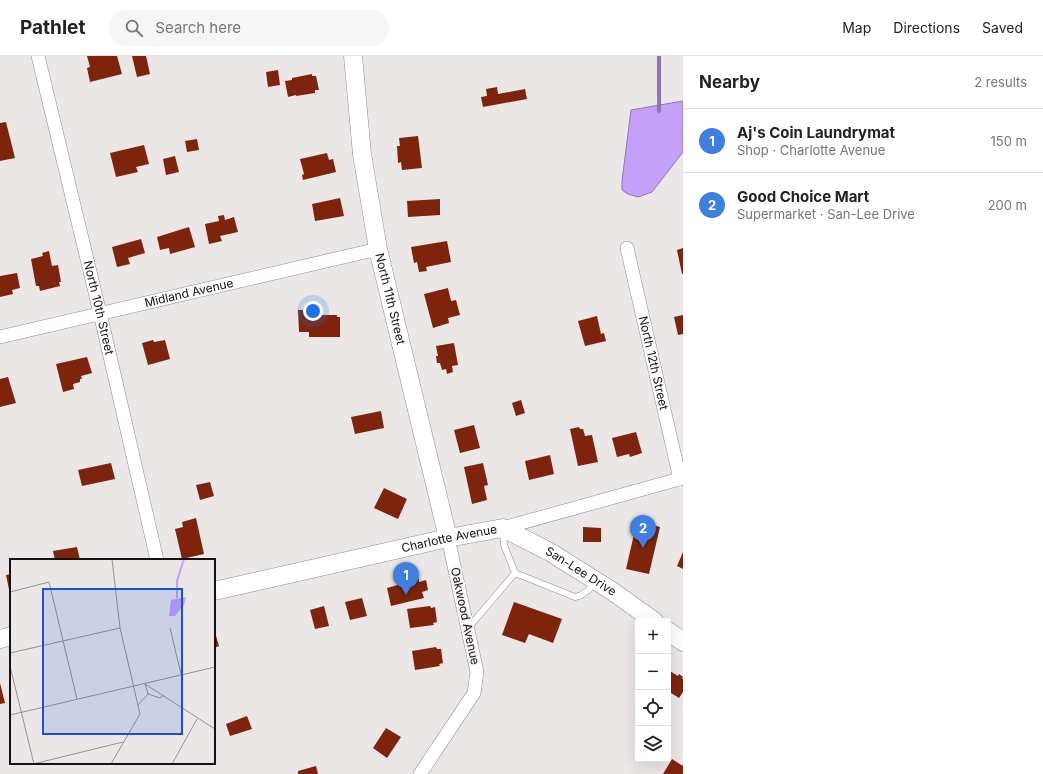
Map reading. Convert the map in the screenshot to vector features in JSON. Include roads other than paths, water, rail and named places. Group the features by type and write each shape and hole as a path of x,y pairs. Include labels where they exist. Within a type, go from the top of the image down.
{"street":[{"name":"North 10th Street","path":"38,56 100,313 157,559"},
{"name":"North 11th Street","path":"353,56 362,154 378,249 448,538"},
{"name":"North 12th Street","path":"627,248 682,479"},
{"name":"Midland Avenue","path":"0,337 378,249"},
{"name":"Charlotte Avenue","path":"215,591 448,538 503,528 682,479"},
{"name":"San-Lee Drive","path":"503,528 550,552 597,581 650,618"},
{"name":"Oakwood Avenue","path":"420,774 474,693 477,672 448,538"},
{"path":"671,634 683,642"},
{"path":"0,639 10,636"}],"lane":[{"path":"503,528 504,544 515,574 575,597 585,593 597,581"},
{"path":"468,628 515,574"}],"waterway":[{"path":"659,56 659,111"}],"place":[{"name":"Good Choice Mart","path":"643,548"},
{"name":"Aj's Coin Laundrymat","path":"406,595"}]}
